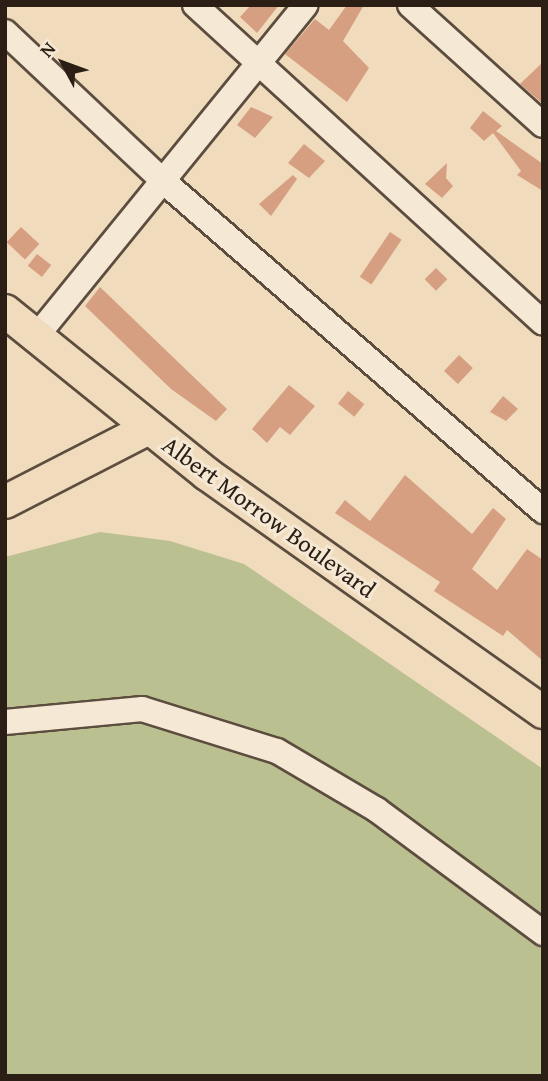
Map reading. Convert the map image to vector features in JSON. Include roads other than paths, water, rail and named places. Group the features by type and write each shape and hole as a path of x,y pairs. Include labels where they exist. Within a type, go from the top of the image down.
{"main road":[{"name":"Albert Morrow Boulevard","path":"5,311 146,429 539,701"},
{"path":"5,502 146,429"}],"street":[{"path":"195,5 258,66 543,323"},
{"path":"35,338 306,5"},
{"path":"410,5 543,125"},
{"path":"5,32 162,180 543,511"},
{"path":"5,722 142,709 276,751 377,810 543,933"}]}
